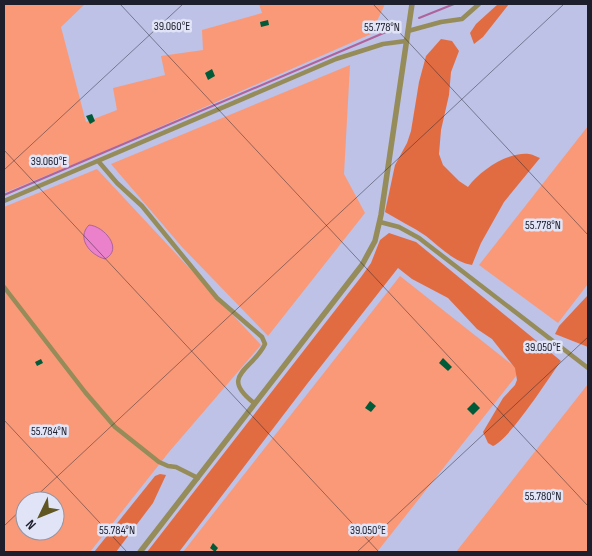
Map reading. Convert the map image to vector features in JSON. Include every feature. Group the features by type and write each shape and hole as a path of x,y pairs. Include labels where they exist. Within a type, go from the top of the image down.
{"street":[{"path":"140,552 362,265 375,241 380,222 412,4"},
{"path":"408,31 441,22 462,19 479,4"},
{"path":"4,201 99,162 336,59 383,44 406,42"},
{"path":"99,162 142,206 217,298 262,337 265,344 263,348 247,366 238,384 242,393 254,403"},
{"path":"380,222 399,227 419,238 588,368"},
{"path":"4,287 85,392 115,427 159,462 168,466 176,466 198,478"}],"shaded area":[{"path":"4,4 85,4 61,27 86,122 117,110 113,88 165,75 161,56 203,50 202,30 262,13 259,4 385,4 371,34 96,155 4,193"},
{"path":"498,4 509,4 483,37 474,44 470,33 476,24"},
{"path":"441,39 452,41 459,51 451,72 449,95 441,130 439,154 443,165 468,187 480,174 503,159 521,154 530,154 540,158 504,202 481,243 472,265 459,261 426,236 385,212 395,165 411,131 419,82 426,56"},
{"path":"350,65 344,174 365,213 268,336 182,247 111,164"},
{"path":"588,126 588,284 558,323 479,265"},
{"path":"97,169 261,345 169,452 90,552 4,552 4,207"},
{"path":"89,225 100,229 110,239 113,250 105,259 94,254 86,245 84,235"},
{"path":"389,233 416,242 561,361 519,421 493,446 488,443 483,432 503,398 515,385 517,380 515,368 492,339 477,329 448,298 412,279 398,268 179,552 147,552 361,277 371,263 380,240"},
{"path":"400,276 520,371 377,552 183,552"},
{"path":"588,295 588,347 555,334 559,326"},
{"path":"588,384 588,552 456,552"},
{"path":"160,474 166,475 153,503 116,552 94,552 155,476"}],"building":[{"path":"268,20 269,25 261,27 260,22"},
{"path":"212,69 215,76 208,80 205,73"},
{"path":"92,114 95,121 90,124 86,116"},
{"path":"443,358 452,367 448,371 439,363"},
{"path":"41,359 43,363 37,366 35,362"},
{"path":"370,401 376,406 371,412 365,408"},
{"path":"474,402 480,408 473,415 467,409"},
{"path":"213,543 218,548 215,552 210,548"}],"waterway":[{"path":"419,18 454,4"},
{"path":"4,195 400,26"}]}
